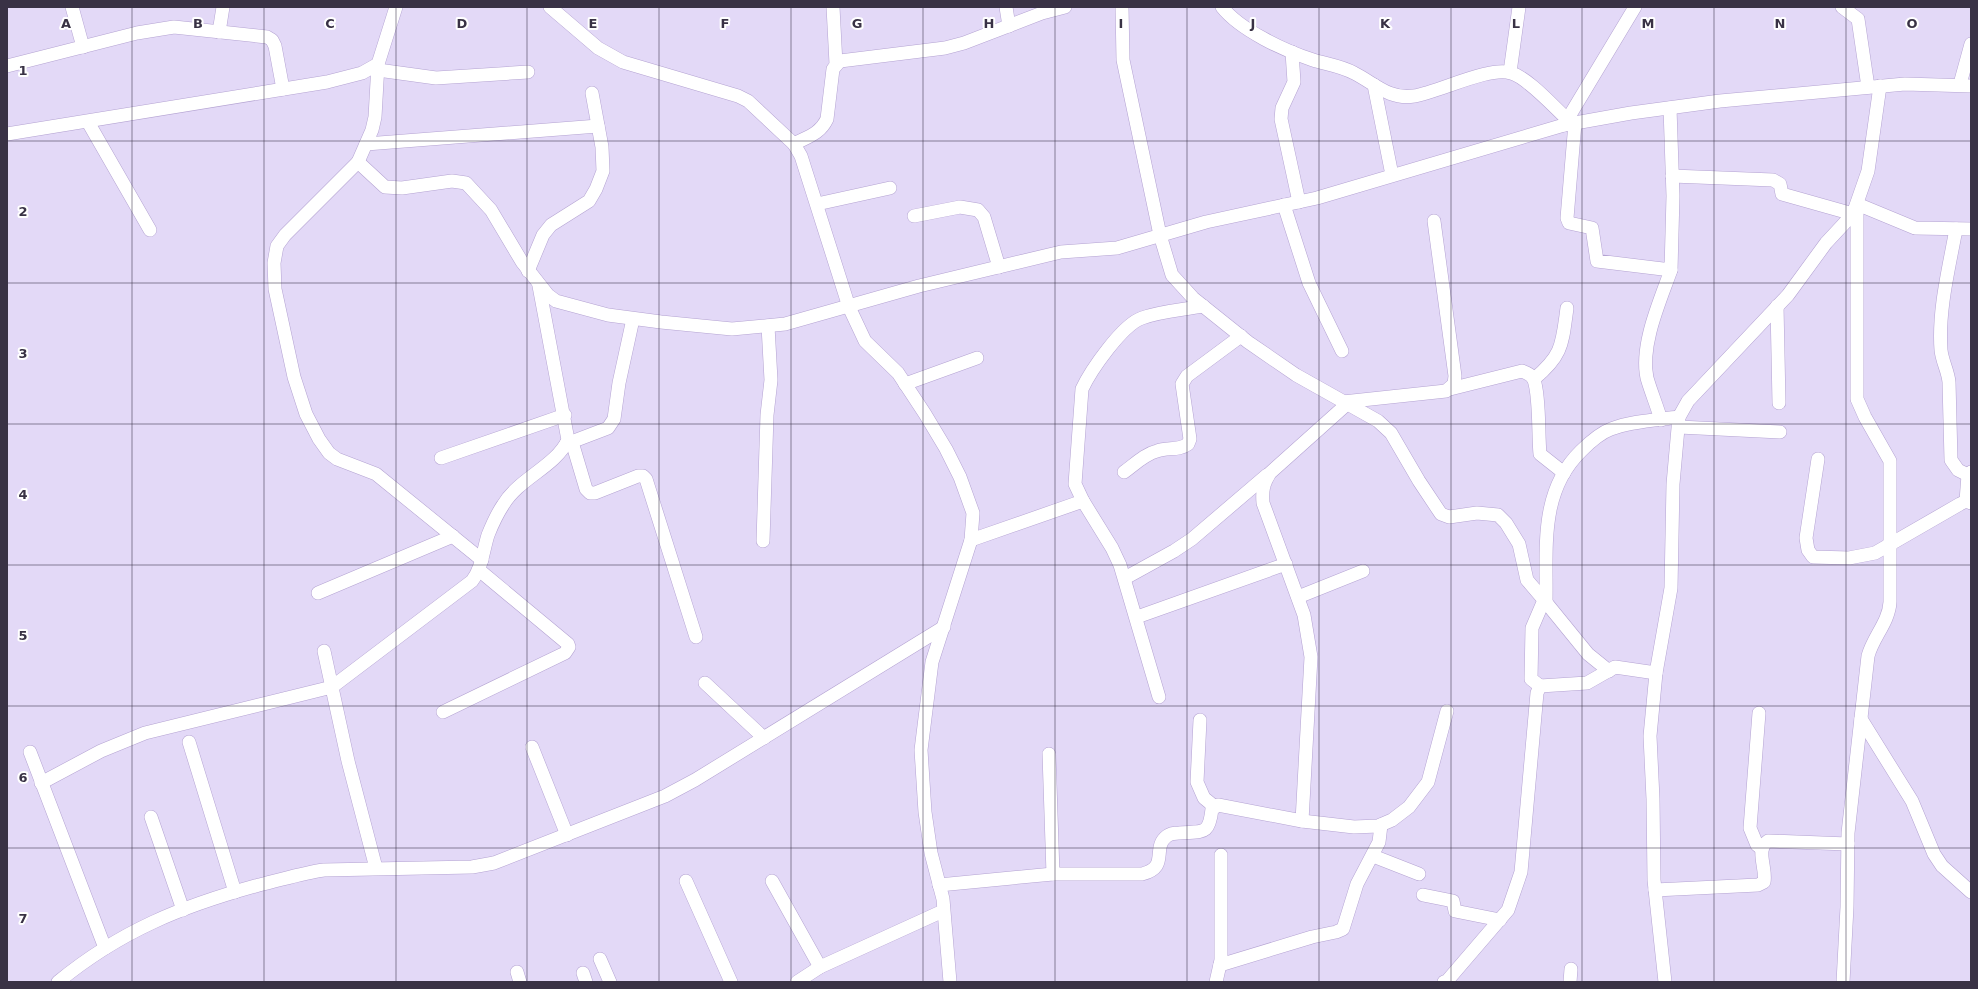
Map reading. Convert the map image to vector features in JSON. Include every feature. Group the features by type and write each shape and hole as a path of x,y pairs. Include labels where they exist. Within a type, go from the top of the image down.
{"street":[{"path":"72,7 83,47"},
{"path":"219,32 222,7"},
{"path":"396,7 378,67 375,117 366,144 358,162 284,235 277,246 274,262 275,289 294,377 306,414 319,439 329,453 337,459 376,474 453,536 481,565 568,644 569,647 565,653 443,712"},
{"path":"550,7 598,48 623,62 738,96 748,101 794,144 801,156 849,307 865,341 898,373 946,449 960,477 973,513 971,540 932,662 922,750 925,812 930,846 944,911 950,982"},
{"path":"833,7 836,64"},
{"path":"1006,7 1009,26"},
{"path":"794,144 819,132 824,125 827,119 833,69 840,61 945,48 964,43 1042,13 1066,7"},
{"path":"1122,7 1123,60 1160,235 1172,275 1192,298 1241,336 1296,375 1378,421 1391,433 1422,486 1441,514 1449,517 1477,513 1498,516 1506,523 1518,544 1527,580 1588,654 1609,671"},
{"path":"1222,7 1256,35 1292,52 1354,72 1393,95 1415,96 1491,73 1510,72 1520,76 1569,122"},
{"path":"1510,72 1519,7"},
{"path":"1635,7 1569,122 1567,218 1569,223 1592,228 1597,261 1671,270"},
{"path":"1842,7 1858,20 1874,87 1868,171 1855,209 1857,399 1865,417 1890,461 1890,610 1871,645 1868,656 1848,844 1847,907 1843,982"},
{"path":"7,66 137,33 174,27 268,37 272,40 283,89"},
{"path":"358,162 385,187 402,188 452,181 466,183 491,210 528,271 539,285 556,302 608,315 634,319 732,329 785,324 919,286 1061,252 1117,248 1206,222 1299,202 1569,122 1720,101 1905,84 1965,85 1971,44"},
{"path":"1292,52 1294,82 1282,108 1281,119 1299,202"},
{"path":"7,134 327,82 362,73 378,67 436,78 528,72"},
{"path":"1374,85 1392,175"},
{"path":"528,271 543,235 551,225 589,201 596,189 603,171 602,147 592,93"},
{"path":"1661,420 1647,378 1646,362 1652,325 1673,260 1670,108"},
{"path":"88,122 150,230"},
{"path":"366,144 598,126"},
{"path":"1672,176 1773,180 1780,184 1782,194 1855,209 1915,228 1971,229"},
{"path":"817,204 890,188"},
{"path":"1284,205 1308,284 1342,351"},
{"path":"914,216 960,207 978,210 984,217 999,267"},
{"path":"1665,982 1655,890 1650,736 1656,673 1671,588 1673,484 1679,422 1688,401 1788,294 1826,243 1855,209"},
{"path":"1434,221 1454,376 1454,384 1450,389"},
{"path":"1818,459 1806,538 1810,554 1813,557 1849,558 1875,553 1969,502 1969,474 1958,470 1951,460 1949,382 1948,372 1941,351 1944,297 1956,229"},
{"path":"539,285 565,415 569,443 586,489 590,493 595,493 638,476 643,476 646,478 696,637"},
{"path":"1159,697 1125,578 1112,548 1083,501 1075,484 1082,389 1086,379 1122,332 1131,324 1142,318 1203,306"},
{"path":"1777,306 1779,403"},
{"path":"1534,379 1554,359 1562,344 1566,308"},
{"path":"42,783 101,751 145,733 332,687 472,581 481,565 489,534 504,504 519,486 569,443 608,428 614,419 619,383 634,319"},
{"path":"763,541 767,415 771,380 768,326"},
{"path":"1124,472 1152,453 1164,449 1182,448 1188,444 1190,439 1182,384 1187,376 1241,336"},
{"path":"905,384 977,358"},
{"path":"1125,578 1174,551 1192,539 1270,473 1345,403 1446,392 1450,389 1522,371 1534,379 1540,454 1564,473"},
{"path":"441,458 565,415"},
{"path":"1656,673 1615,667 1587,683 1540,686 1531,678 1532,628 1545,601 1548,521 1551,502 1558,483 1574,458 1591,441 1610,429 1661,420 1780,432"},
{"path":"1270,473 1264,483 1262,492 1264,503 1304,615 1311,657 1302,821"},
{"path":"971,540 1083,501"},
{"path":"318,593 453,536"},
{"path":"1137,618 1286,564"},
{"path":"1298,597 1363,571"},
{"path":"58,982 128,933 165,916 235,892 307,872 345,868 485,866 665,796 695,780 944,627"},
{"path":"324,650 348,761 376,868"},
{"path":"705,682 764,738"},
{"path":"1444,982 1508,910 1521,872 1537,693 1540,686"},
{"path":"939,885 1053,874 1142,874 1150,872 1159,862 1162,843 1165,837 1170,834 1203,831 1210,824 1212,809 1218,805 1302,821 1354,827 1380,825 1392,820 1409,807 1428,782 1447,711"},
{"path":"1759,714 1750,828 1756,845 1762,849"},
{"path":"1861,719 1912,801 1934,854 1942,866 1971,892"},
{"path":"1200,720 1198,782 1204,798 1214,807"},
{"path":"188,742 235,892"},
{"path":"532,747 567,835"},
{"path":"30,752 105,948"},
{"path":"1049,754 1053,874"},
{"path":"151,817 183,910"},
{"path":"1220,965 1312,937 1340,931 1345,925 1357,884 1379,842 1380,825"},
{"path":"1655,890 1758,884 1764,882 1765,877 1762,849 1764,844 1768,841 1848,844"},
{"path":"1216,982 1220,965 1221,855"},
{"path":"1373,856 1420,874"},
{"path":"686,881 731,982"},
{"path":"772,881 820,967"},
{"path":"1423,895 1453,901 1455,911 1500,920"},
{"path":"796,982 820,967 944,911"},
{"path":"600,959 610,982"},
{"path":"1570,982 1571,969"}]}
